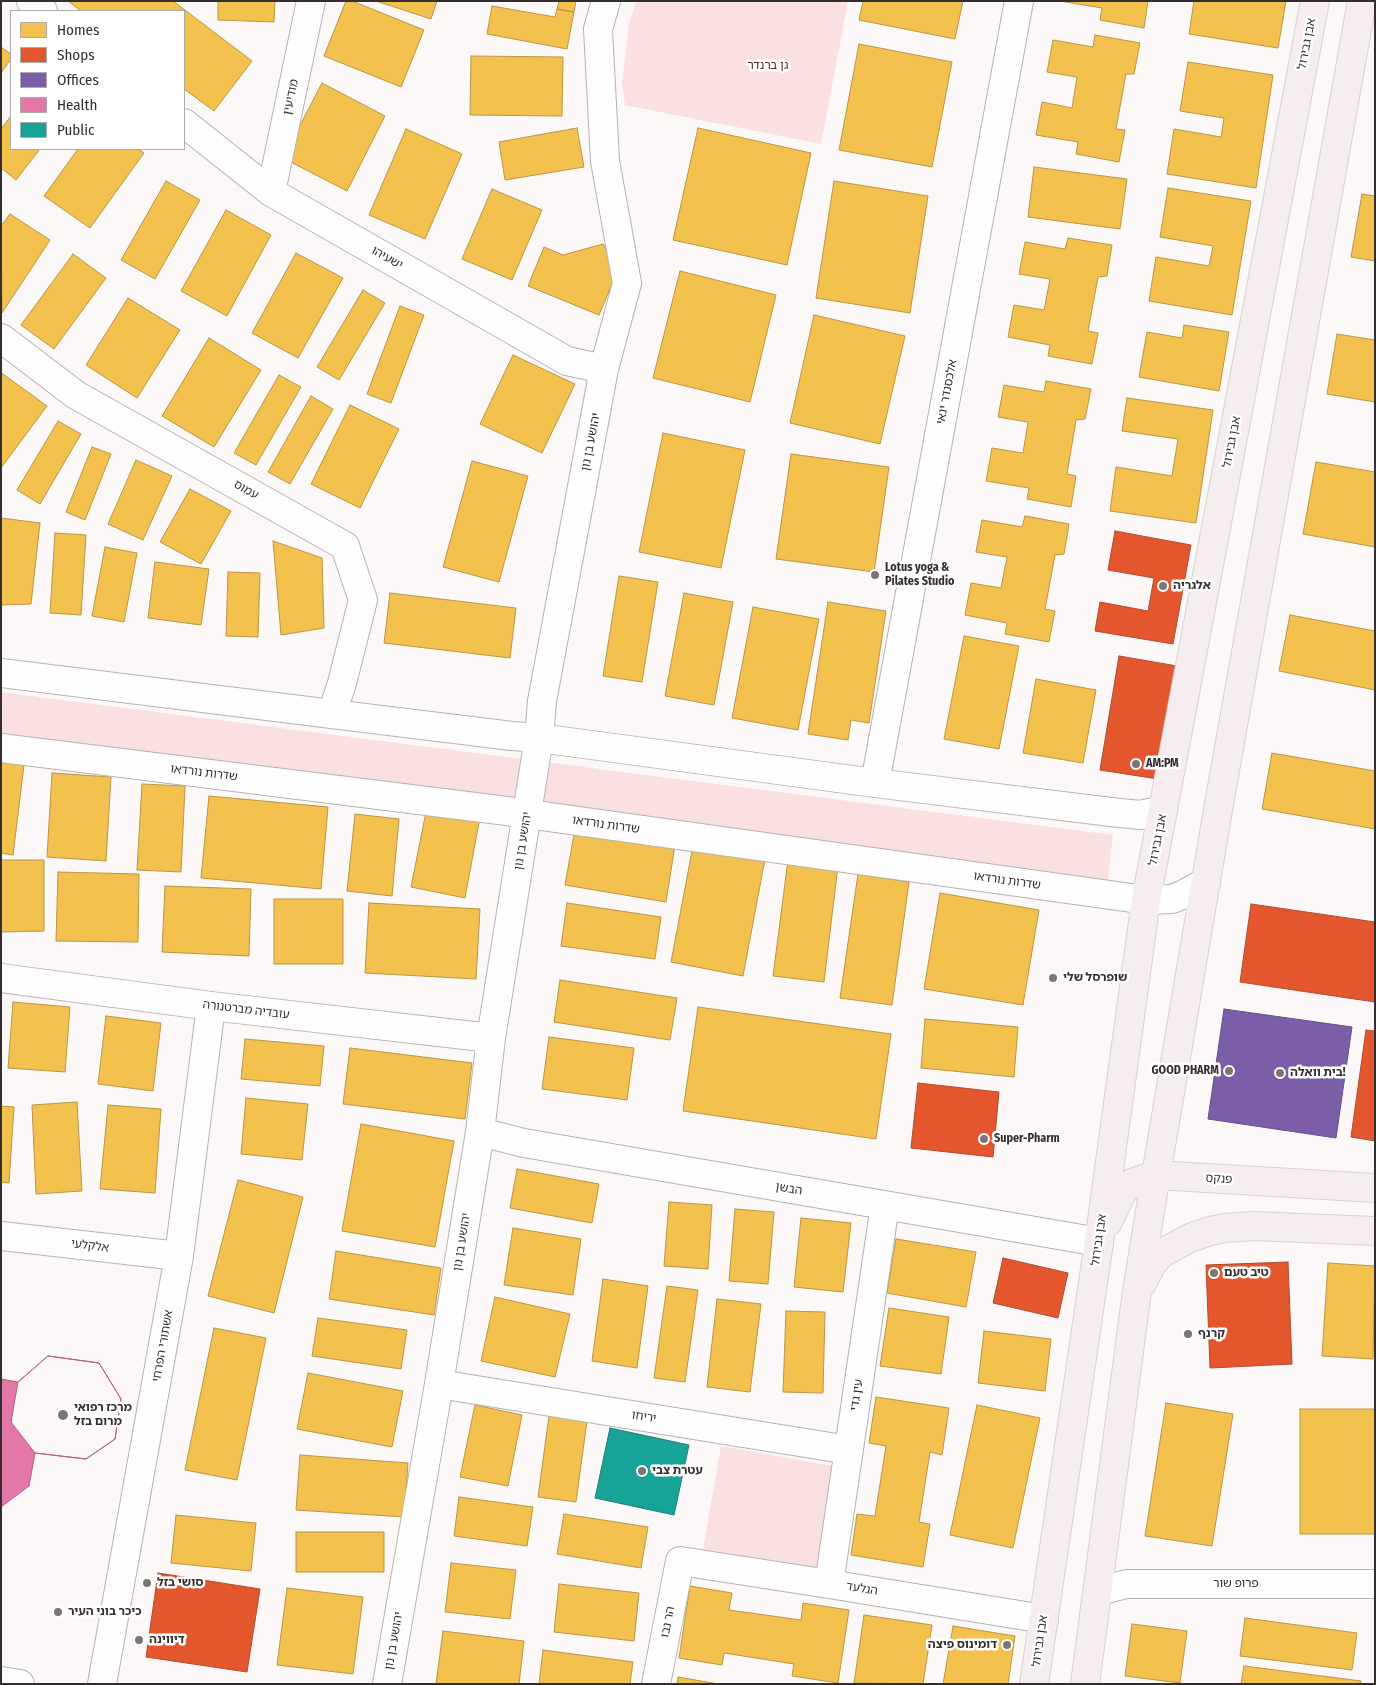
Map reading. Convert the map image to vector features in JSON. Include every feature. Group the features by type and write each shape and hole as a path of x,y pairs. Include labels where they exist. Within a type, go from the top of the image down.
{"main road":[{"name":"אבן גבירול","path":"1034,1684 1099,1242 1146,900 1315,1"},
{"path":"1085,1684 1137,1291 1156,1175 1362,1"},
{"name":"פנקס","path":"1099,1242 1122,1192 1132,1183 1156,1175 1375,1188"},
{"path":"1137,1291 1152,1264 1162,1253 1182,1241 1210,1231 1253,1226 1375,1231"}],"street":[{"path":"31,1 42,10"},
{"name":"מודיעין","path":"270,192 311,1"},
{"name":"יהושע בן נון","path":"386,1684 439,1384 480,1132 491,1038 539,738 542,702 604,369 627,283 605,161 598,30 606,1"},
{"name":"אלכסנדר ינאי","path":"875,782 1020,1"},
{"name":"ישעיהו","path":"185,124 270,192 567,360 604,369"},
{"name":"עמוס","path":"1,338 76,395 345,546 363,600 342,683 332,714"},
{"path":"1,673 539,738 1111,812 1140,815 1163,810"},
{"name":"שדרות נורדאו","path":"1,748 527,814 1146,900 1172,899 1206,882"},
{"name":"עובדיה מברטנורה","path":"1,978 211,1006 491,1038"},
{"name":"אשתורי הפרחי","path":"102,1684 179,1256 211,1006"},
{"name":"הבשן","path":"480,1132 524,1143 1099,1242"},
{"name":"עין גדי","path":"829,1584 884,1206"},
{"name":"אלקלעי","path":"1,1236 179,1256"},
{"name":"יריחו","path":"439,1384 849,1450"},
{"name":"הגלעד","path":"680,1561 1044,1619"},
{"name":"הר נבו","path":"656,1684 680,1561"},
{"name":"פרופ שור","path":"1098,1591 1128,1584 1375,1584"},
{"path":"1,1681 20,1684"}],"green space":[{"name":"גן ברנדר","path":"636,1 848,1 821,144 625,105 622,82 629,25"},
{"path":"1,692 1113,835 1108,881 1,736"},
{"path":"721,1446 833,1466 816,1568 703,1549"}],"building: Homes":[{"path":"68,1 173,1 185,10 80,10"},
{"path":"218,1 275,1 274,22 218,20"},
{"path":"346,1 352,1 424,30 401,87 324,56"},
{"path":"376,1 437,1 431,19"},
{"path":"559,1 576,1 574,12 557,9"},
{"path":"863,1 963,1 955,39 859,20"},
{"path":"1060,1 1148,1 1144,28 1100,20 1102,8"},
{"path":"1194,1 1286,1 1278,48 1189,34"},
{"path":"492,6 555,17 557,9 574,12 567,49 487,34"},
{"path":"185,10 252,61 214,111 185,90"},
{"path":"1095,35 1140,43 1134,74 1126,74 1116,129 1125,130 1119,162 1076,154 1078,142 1036,135 1042,102 1072,108 1077,77 1047,72 1053,40 1093,47"},
{"path":"859,44 952,62 932,167 839,150"},
{"path":"1,47 10,53 10,60 1,73"},
{"path":"471,56 563,57 562,116 470,115"},
{"path":"1188,62 1273,75 1256,188 1167,174 1174,129 1221,137 1224,118 1180,111"},
{"path":"322,83 385,116 347,191 283,158"},
{"path":"10,117 10,150 39,150 16,180 1,168 1,129"},
{"path":"577,128 584,167 505,180 499,142"},
{"path":"698,128 811,153 787,265 673,240"},
{"path":"406,129 462,154 425,239 369,215"},
{"path":"77,150 140,150 144,153 90,228 44,196"},
{"path":"1034,167 1127,179 1120,229 1028,217"},
{"path":"166,181 200,200 155,279 121,260"},
{"path":"834,181 928,196 910,313 816,298"},
{"path":"1168,188 1251,201 1232,315 1149,301 1156,257 1209,266 1213,246 1160,237"},
{"path":"492,189 542,210 512,280 462,259"},
{"path":"1362,194 1375,196 1375,261 1351,257"},
{"path":"226,210 271,235 227,316 181,291"},
{"path":"10,214 50,240 2,313 1,226"},
{"path":"1068,238 1112,245 1107,276 1098,277 1088,331 1098,333 1092,364 1048,356 1050,345 1008,337 1014,305 1044,310 1050,279 1019,274 1025,242 1065,249"},
{"path":"603,244 618,270 599,315 528,286 544,247 563,255"},
{"path":"296,253 343,278 298,358 252,333"},
{"path":"73,254 106,278 54,349 21,325"},
{"path":"680,271 776,295 750,402 653,378"},
{"path":"363,290 385,303 339,380 317,367"},
{"path":"128,298 180,330 137,398 86,365"},
{"path":"400,306 424,315 391,403 367,394"},
{"path":"814,315 905,336 880,444 790,423"},
{"path":"1184,325 1229,332 1219,391 1139,377 1147,332 1182,338"},
{"path":"1337,334 1375,340 1375,402 1327,394"},
{"path":"209,338 261,370 214,447 162,416"},
{"path":"513,355 575,384 542,453 480,424"},
{"path":"3,374 47,406 1,468 1,376"},
{"path":"279,375 301,387 256,465 234,453"},
{"path":"1046,381 1091,389 1085,419 1076,420 1067,474 1076,476 1071,507 1027,499 1029,488 986,481 992,448 1023,453 1028,422 998,417 1004,385 1044,392"},
{"path":"311,396 333,409 290,484 268,472"},
{"path":"1127,398 1213,410 1196,523 1110,511 1116,467 1172,476 1178,439 1122,431"},
{"path":"350,405 399,429 360,508 311,484"},
{"path":"58,421 81,434 40,504 17,490"},
{"path":"663,433 745,450 721,568 639,552"},
{"path":"92,447 111,454 85,520 66,512"},
{"path":"791,454 889,467 874,572 776,559"},
{"path":"136,460 172,476 143,540 108,524"},
{"path":"472,461 528,476 499,582 443,567"},
{"path":"1316,462 1375,472 1375,547 1303,534"},
{"path":"190,489 231,511 201,564 160,542"},
{"path":"1025,516 1069,524 1064,554 1055,555 1045,609 1055,611 1049,642 1005,634 1007,623 965,615 971,583 1001,588 1007,557 976,552 982,520 1022,527"},
{"path":"1,518 40,523 31,604 1,605"},
{"path":"55,533 86,535 81,615 50,613"},
{"path":"273,541 322,558 324,628 281,635"},
{"path":"105,547 137,553 124,622 92,616"},
{"path":"155,562 209,569 201,625 148,618"},
{"path":"228,572 260,573 258,637 226,636"},
{"path":"619,576 658,582 642,682 603,676"},
{"path":"390,593 516,608 510,658 384,643"},
{"path":"684,593 733,602 714,705 665,696"},
{"path":"828,602 886,611 869,723 851,720 848,740 808,734"},
{"path":"753,607 819,619 798,730 732,718"},
{"path":"1290,615 1375,631 1375,690 1279,671"},
{"path":"964,636 1019,646 999,749 944,739"},
{"path":"1036,679 1096,690 1083,763 1023,753"},
{"path":"1272,753 1375,771 1375,829 1262,809"},
{"path":"1,762 24,765 13,855 1,853"},
{"path":"52,773 111,777 106,861 47,857"},
{"path":"142,784 185,786 181,872 137,870"},
{"path":"209,796 328,807 321,889 201,878"},
{"path":"427,807 480,817 465,898 411,887"},
{"path":"355,814 399,819 392,896 347,891"},
{"path":"575,829 675,845 666,902 565,885"},
{"path":"693,846 765,859 743,976 671,962"},
{"path":"1,860 44,860 44,931 1,932"},
{"path":"788,860 838,866 824,982 773,976"},
{"path":"58,872 139,874 138,942 56,941"},
{"path":"858,874 909,882 892,1005 840,998"},
{"path":"165,886 251,889 249,956 162,952"},
{"path":"940,893 1039,910 1023,1005 924,989"},
{"path":"274,899 343,899 343,964 274,964"},
{"path":"369,903 480,909 476,979 365,973"},
{"path":"567,903 661,917 655,959 561,946"},
{"path":"560,980 677,998 670,1040 554,1022"},
{"path":"13,1002 70,1007 65,1072 8,1068"},
{"path":"698,1007 891,1034 876,1139 683,1111"},
{"path":"106,1016 161,1023 153,1091 98,1084"},
{"path":"925,1019 1018,1027 1014,1077 921,1068"},
{"path":"549,1037 634,1048 627,1100 542,1089"},
{"path":"245,1039 324,1046 320,1086 241,1079"},
{"path":"350,1048 472,1063 465,1119 343,1104"},
{"path":"246,1098 308,1104 302,1160 241,1154"},
{"path":"77,1102 82,1191 36,1194 32,1105"},
{"path":"108,1105 161,1109 155,1193 100,1189"},
{"path":"1,1106 14,1107 9,1183 1,1182"},
{"path":"361,1124 454,1141 435,1247 342,1231"},
{"path":"517,1169 599,1184 592,1223 510,1208"},
{"path":"238,1180 303,1197 274,1313 208,1296"},
{"path":"669,1202 712,1205 708,1269 664,1266"},
{"path":"735,1209 774,1212 768,1284 729,1281"},
{"path":"801,1218 851,1223 843,1292 794,1287"},
{"path":"513,1228 581,1239 573,1295 504,1285"},
{"path":"896,1239 976,1252 966,1307 887,1293"},
{"path":"336,1251 441,1268 434,1315 329,1299"},
{"path":"1328,1263 1375,1266 1373,1359 1322,1356"},
{"path":"603,1279 648,1286 637,1368 592,1361"},
{"path":"667,1286 698,1290 685,1382 654,1378"},
{"path":"495,1297 570,1314 555,1377 481,1361"},
{"path":"717,1299 761,1304 750,1392 707,1387"},
{"path":"889,1308 949,1317 941,1374 880,1366"},
{"path":"786,1311 825,1312 823,1393 783,1392"},
{"path":"318,1318 407,1330 401,1369 312,1356"},
{"path":"214,1328 266,1338 237,1480 185,1470"},
{"path":"984,1331 1051,1339 1045,1391 978,1383"},
{"path":"308,1373 403,1391 392,1447 297,1429"},
{"path":"876,1397 949,1408 942,1455 930,1452 919,1522 930,1524 923,1567 851,1555 857,1514 875,1516 886,1446 869,1443"},
{"path":"1166,1403 1233,1414 1212,1546 1145,1536"},
{"path":"475,1405 522,1415 508,1486 460,1477"},
{"path":"977,1405 1040,1418 1013,1548 950,1535"},
{"path":"1300,1409 1375,1409 1375,1534 1300,1534"},
{"path":"549,1416 587,1421 576,1502 538,1497"},
{"path":"300,1455 408,1463 404,1517 296,1510"},
{"path":"459,1497 533,1507 527,1546 454,1536"},
{"path":"564,1514 648,1527 641,1568 557,1554"},
{"path":"176,1515 256,1523 251,1571 171,1563"},
{"path":"296,1532 384,1532 384,1572 296,1572"},
{"path":"451,1563 516,1570 510,1619 445,1612"},
{"path":"559,1584 639,1593 634,1641 554,1632"},
{"path":"690,1586 732,1593 729,1610 801,1620 803,1603 849,1610 838,1683 792,1676 794,1664 724,1653 722,1665 679,1658"},
{"path":"287,1588 363,1597 353,1674 277,1665"},
{"path":"864,1615 932,1625 923,1684 854,1683"},
{"path":"1245,1618 1357,1633 1352,1670 1240,1656"},
{"path":"1132,1624 1187,1631 1180,1683 1125,1676"},
{"path":"953,1626 1015,1636 1008,1684 943,1684"},
{"path":"443,1631 524,1641 519,1684 436,1684"},
{"path":"543,1650 633,1662 630,1684 539,1684"},
{"path":"1244,1666 1361,1681 1361,1684 1241,1684"},
{"path":"678,1677 718,1684 677,1684"}],"building: Shops":[{"path":"1115,531 1191,545 1173,644 1095,631 1100,602 1148,611 1154,578 1108,570"},
{"path":"1119,656 1177,666 1158,779 1100,770"},
{"path":"1251,904 1375,922 1375,1002 1240,982"},
{"path":"1366,1030 1375,1031 1375,1141 1351,1137"},
{"path":"918,1083 999,1092 993,1157 911,1148"},
{"path":"1003,1258 1068,1273 1058,1318 993,1303"},
{"path":"1288,1262 1292,1364 1210,1368 1206,1265"},
{"path":"158,1573 260,1589 247,1672 146,1657"}],"building: Offices":[{"name":"בית וואלה!","path":"1224,1009 1352,1027 1336,1138 1208,1119"}],"building: Health":[{"path":"48,1356 99,1363 121,1399 115,1439 86,1459 35,1453 29,1486 1,1507 1,1379 18,1382"},
{"path":"48,1356 99,1363 121,1399 115,1439 86,1459 35,1453 11,1422 18,1382"}],"building: Public":[{"name":"עטרת צבי","path":"610,1428 689,1445 674,1515 595,1498"}],"place":[{"name":"Lotus yoga & Pilates Studio","path":"875,575"},
{"name":"אלגריה","path":"1163,586"},
{"name":"AM:PM","path":"1136,764"},
{"name":"שופרסל שלי","path":"1053,978"},
{"name":"GOOD PHARM","path":"1229,1071"},
{"name":"בית וואלה!","path":"1280,1073"},
{"name":"Super-Pharm","path":"984,1139"},
{"name":"טיב טעם","path":"1214,1273"},
{"name":"קרנף","path":"1188,1334"},
{"name":"מרכז רפואי מרום בזל","path":"63,1415"},
{"name":"עטרת צבי","path":"642,1471"},
{"name":"סושי בזל","path":"147,1583"},
{"name":"כיכר בוני העיר","path":"58,1612"},
{"name":"דיווינה","path":"139,1640"},
{"name":"דומינוס פיצה","path":"1007,1645"}]}
